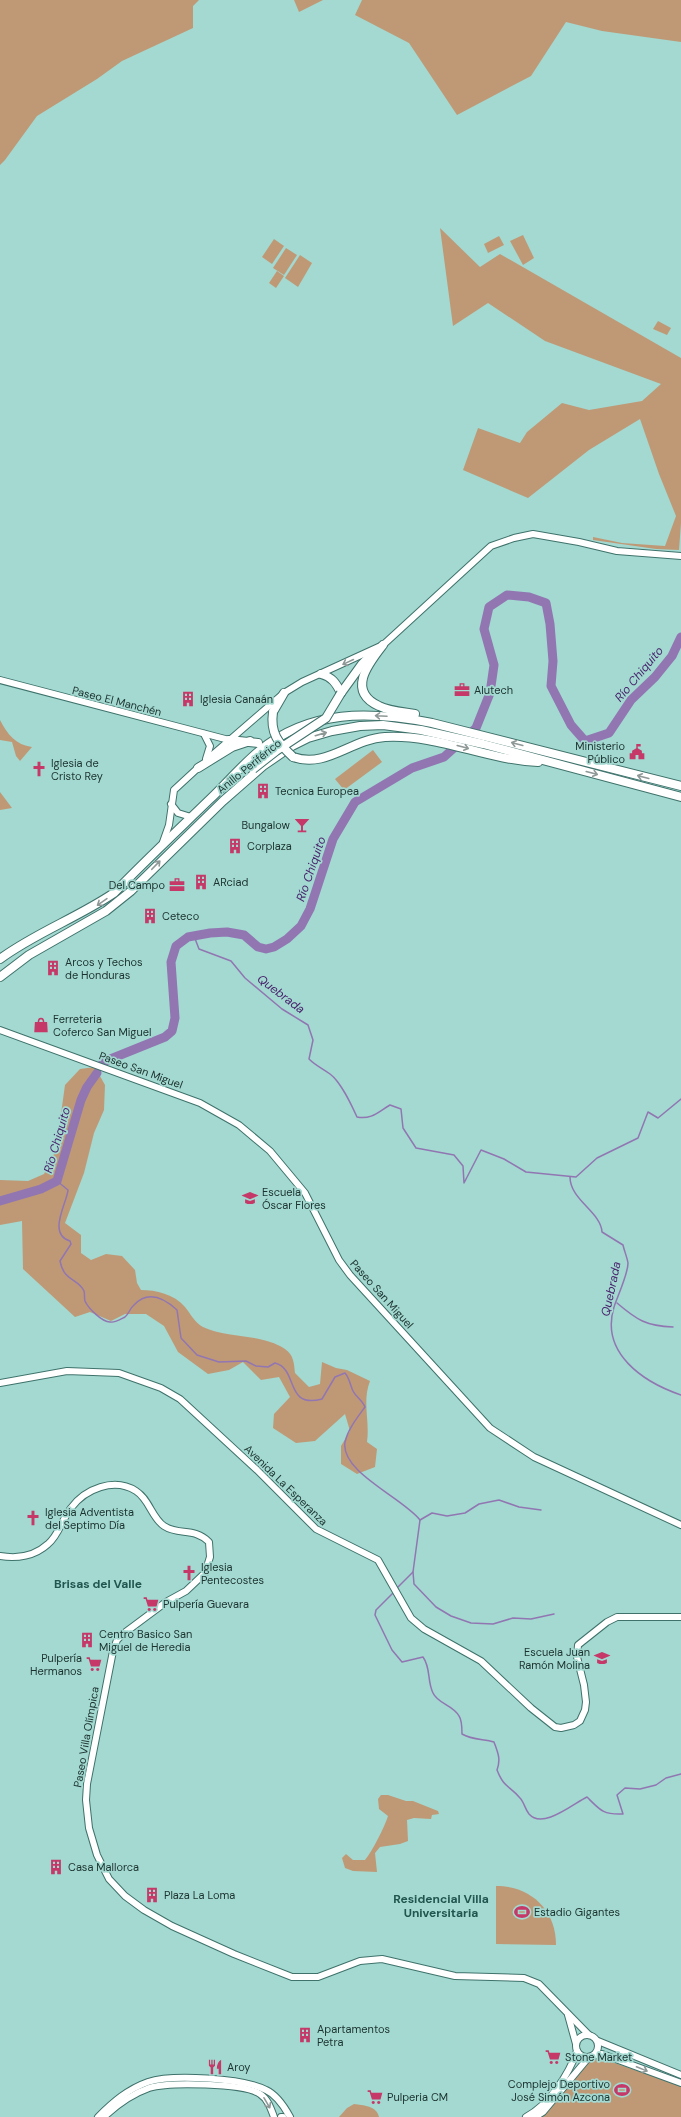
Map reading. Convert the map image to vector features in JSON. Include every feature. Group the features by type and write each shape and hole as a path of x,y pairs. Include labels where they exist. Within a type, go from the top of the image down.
{"highway":[{"path":"223,801 253,769 276,751 326,718 362,664 383,645"},
{"path":"383,645 364,673 361,684 366,696 378,706 420,716 432,722"},
{"path":"321,674 335,681 341,694"},
{"path":"284,693 273,712 272,727 277,742 293,757 309,761 329,757 354,744 384,737 448,739"},
{"name":"Anillo Periférico","path":"0,959 25,942 90,910 114,893 161,845 191,818 258,752 286,732 300,725 317,720 356,715 402,717 432,722 681,786"},
{"name":"Anillo Periférico","path":"0,977 29,955 106,911 131,891 223,801 263,766 287,749 308,738 332,731 360,726 383,725 554,763 681,796"},
{"path":"198,768 232,747 254,742 228,740"},
{"path":"0,964 23,947 83,917 90,910"},
{"path":"0,971 33,949 106,911"}],"main road":[{"path":"161,845 169,825 171,804 174,790 177,786 228,740 284,693 383,645 491,546 514,538 533,534 579,542 617,551 681,556"},
{"name":"Paseo El Manchén","path":"0,680 228,740"},
{"path":"204,734 209,740 210,746 204,762"},
{"path":"213,736 217,740 217,751"},
{"path":"171,804 178,813 191,818"},
{"name":"Paseo San Miguel","path":"0,1030 200,1103 239,1125 270,1151 305,1193 339,1260 350,1275 490,1428 534,1457 681,1525"},
{"name":"Avenida La Esperanza","path":"0,1383 67,1371 119,1372 137,1378 176,1396 197,1413 316,1529 378,1560 411,1618 424,1629 481,1661 531,1708 555,1727 567,1728 574,1725 580,1721 585,1710 586,1702 584,1685 577,1657 578,1645 607,1622 617,1618 681,1617"},
{"name":"Paseo Villa Olímpica","path":"0,1556 20,1557 45,1547 54,1537 76,1502 100,1487 115,1485 136,1491 164,1526 173,1530 195,1532 209,1542 210,1557 205,1572 186,1591 166,1602 124,1634 116,1644 110,1663 87,1784 86,1811 89,1828 97,1855 109,1878 126,1896 144,1910 172,1926 234,1954 292,1977 318,1977 360,1961 382,1958 455,1976 524,1978 539,1984 589,2035"},
{"name":"Paseo Villa Olímpica","path":"568,2014 576,2044"},
{"path":"526,2117 540,2108 568,2072 577,2051 576,2044 582,2036 589,2035 598,2041 681,2075"},
{"path":"535,2117 543,2112 598,2048 598,2041"},
{"path":"577,2051 582,2056 590,2057 602,2054 681,2083"},
{"path":"577,2071 591,2058 608,2056"},
{"path":"98,2117 120,2096 136,2087 149,2082 174,2078 229,2082 262,2088 278,2100 290,2117"},
{"path":"104,2117 133,2095 148,2088 176,2083 254,2090 267,2100 274,2117"}],"shaded area":[{"path":"0,0 199,0 193,6 193,28 122,61 97,79 37,116 0,165"},
{"path":"294,0 323,0 299,12"},
{"path":"362,0 681,0 681,42 602,31 566,22 531,76 457,115 409,43 355,15"},
{"path":"440,228 480,267 500,254 681,358 681,523 679,550 656,549 593,540 593,537 622,543 665,546 676,516 659,474 640,419 589,450 528,498 463,470 478,428 520,443 527,432 562,403 589,410 642,401 661,384 545,341 488,303 453,326"},
{"path":"523,235 534,258 523,265 510,241"},
{"path":"499,236 504,245 488,253 484,244"},
{"path":"274,239 284,246 272,264 262,257"},
{"path":"286,248 297,255 284,275 273,268"},
{"path":"300,255 312,263 298,287 285,278"},
{"path":"277,271 284,276 276,288 269,283"},
{"path":"658,321 671,328 667,335 653,329"},
{"path":"0,720 13,738 21,744 32,747 20,761 16,756 12,742 0,740"},
{"path":"373,750 382,762 344,790 335,779"},
{"path":"0,792 12,808 0,810"},
{"path":"95,1067 105,1085 104,1110 94,1133 84,1173 65,1223 81,1235 81,1253 91,1260 106,1254 122,1256 135,1270 137,1283 141,1290 159,1292 176,1299 203,1327 213,1331 266,1340 285,1349 292,1357 295,1373 309,1387 320,1384 322,1362 336,1368 347,1370 370,1381 366,1404 368,1426 367,1442 377,1449 375,1467 357,1474 341,1464 341,1446 350,1431 345,1414 315,1441 296,1443 273,1428 274,1414 290,1397 279,1377 261,1380 243,1362 229,1370 208,1374 178,1352 164,1326 146,1314 125,1314 111,1321 90,1312 75,1317 23,1269 22,1221 0,1225 0,1180 28,1181 44,1174 56,1150 65,1085 80,1069"},
{"path":"381,1795 388,1795 406,1801 413,1801 438,1811 439,1814 432,1815 431,1819 414,1818 407,1820 408,1841 400,1844 380,1847 375,1853 377,1872 353,1871 345,1868 342,1858 346,1854 353,1860 365,1860 381,1832 388,1816 379,1809 378,1799"},
{"name":"Estadio Gigantes","path":"496,1886 520,1890 539,1902 552,1921 556,1945 496,1944"},
{"name":"Complejo Deportivo José Simón Azcona","path":"595,2059 603,2059 681,2086 681,2117 537,2117 586,2064"},
{"path":"354,2104 373,2108 378,2113 379,2117 339,2117 347,2108"}],"waterway":[{"name":"Río Chiquito","path":"103,1062 165,1037 172,1031 175,1018 171,962 176,946 188,937 210,933 227,932 244,935 258,947 266,949 274,947 287,939 301,926 310,909 333,839 355,802 412,768 444,757 476,728 490,693 494,665 484,629 489,607 507,595 529,597 546,603 550,624 553,661 551,686 571,725 585,741 609,733 631,700 655,677 672,656 681,637"},
{"name":"Quebrada","path":"194,936 199,949 231,961 245,978 282,1009 308,1025 313,1040 309,1059 330,1074 338,1082 357,1117 362,1118 371,1116 390,1105 401,1109 403,1128 416,1148 454,1155 463,1166 464,1183 481,1150 504,1159 526,1172 576,1177 597,1158 638,1138 648,1112 658,1118 681,1099"},
{"name":"Río Chiquito","path":"0,1201 41,1189 57,1181 81,1100 87,1087 97,1073"},
{"name":"Quebrada","path":"570,1177 571,1185 575,1192 597,1218 602,1232 623,1245 627,1258 628,1268 614,1307 611,1323 613,1338 619,1352 639,1374 681,1395"},
{"path":"57,1181 68,1190 59,1225 60,1232 63,1237 70,1241 71,1244 60,1261 62,1268 65,1273 81,1287 84,1291 87,1304 92,1311 103,1320 112,1322 116,1321 125,1317 139,1300 156,1297 167,1302 177,1310 181,1338 197,1355 219,1362 246,1361 256,1366 268,1367 275,1363 282,1367 287,1373 297,1394 310,1401 322,1399 335,1377 345,1373 353,1391 365,1407 348,1433 345,1442 346,1453 352,1464 362,1474 412,1512 420,1520 413,1572 397,1588"},
{"path":"617,1303 630,1314 642,1321 656,1325 673,1327"},
{"path":"420,1520 432,1513 447,1516 465,1513 479,1504 499,1500 519,1507 541,1510"},
{"path":"413,1572 414,1584 436,1607 451,1616 471,1623 493,1624 513,1618 531,1619 554,1614"},
{"path":"393,1593 376,1610 375,1615 392,1650 402,1662 423,1657 427,1666 431,1688 435,1697 453,1709 459,1716 462,1725 462,1734 494,1742 497,1749 499,1763 497,1770 502,1780 521,1800 529,1814 535,1818 542,1819 558,1814 587,1797 602,1811 611,1814 623,1814 617,1795 625,1788 640,1789 656,1785 666,1778 681,1774"}],"place":[{"name":"Alutech","path":"462,690"},
{"name":"Iglesia Canaán","path":"188,699"},
{"name":"Ministerio Público","path":"637,752"},
{"name":"Iglesia de Cristo Rey","path":"39,769"},
{"name":"Tecnica Europea","path":"263,791"},
{"name":"Bungalow","path":"302,825"},
{"name":"Corplaza","path":"235,846"},
{"name":"ARciad","path":"201,882"},
{"name":"Del Campo","path":"177,885"},
{"name":"Ceteco","path":"150,916"},
{"name":"Arcos y Techos de Honduras","path":"53,968"},
{"name":"Ferreteria Coferco San Miguel","path":"41,1025"},
{"name":"Escuela Óscar Flores","path":"250,1198"},
{"name":"Iglesia Adventista del Septimo Día","path":"33,1518"},
{"name":"Iglesia Pentecostes","path":"189,1573"},
{"name":"Pulpería Guevara","path":"151,1604"},
{"name":"Centro Basico San Miguel de Heredia","path":"87,1640"},
{"name":"Escuela Juan Ramón Molina","path":"602,1658"},
{"name":"Pulpería Hermanos","path":"94,1664"},
{"name":"Casa Mallorca","path":"56,1867"},
{"name":"Plaza La Loma","path":"152,1895"},
{"name":"Estadio Gigantes","path":"522,1912"},
{"name":"Apartamentos Petra","path":"305,2035"},
{"name":"Stone Market","path":"553,2057"},
{"name":"Aroy","path":"215,2067"},
{"name":"Complejo Deportivo José Simón Azcona","path":"622,2090"},
{"name":"Pulperia CM","path":"375,2097"}],"district":[{"name":"Brisas del Valle","path":"98,1584"},
{"name":"Residencial Villa Universitaria","path":"441,1906"}]}
